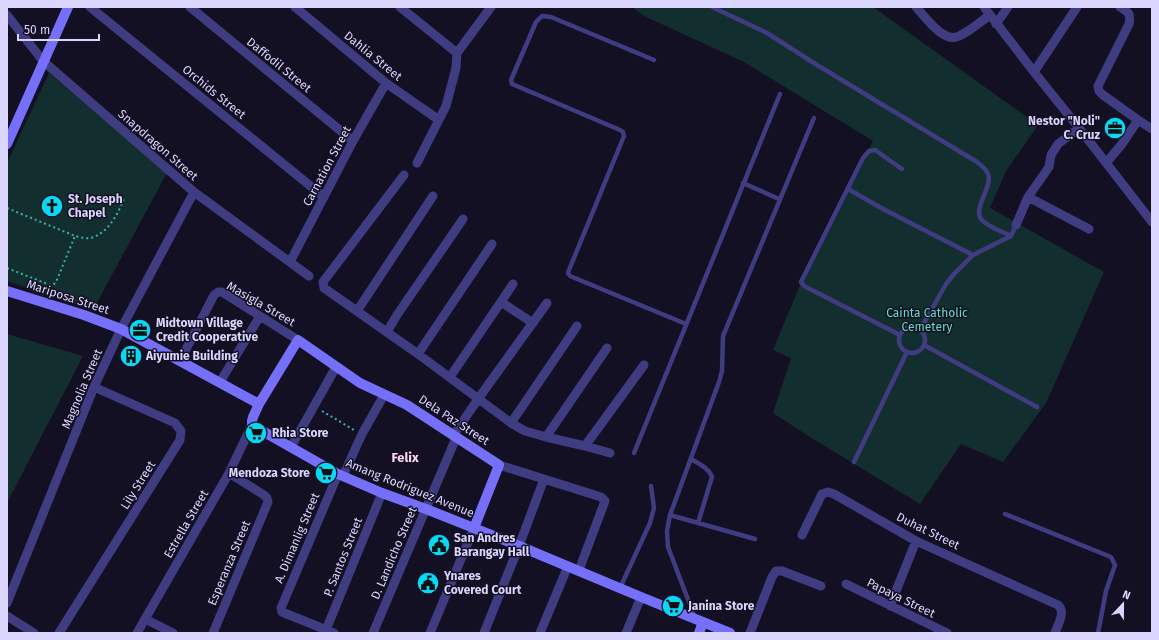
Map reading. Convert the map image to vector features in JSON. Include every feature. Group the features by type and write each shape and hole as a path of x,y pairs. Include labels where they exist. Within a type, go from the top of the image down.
{"street":[{"path":"7,144 68,7"},
{"name":"Orchids Street","path":"90,7 324,197"},
{"name":"Daffodil Street","path":"190,7 353,141"},
{"name":"Dahlia Street","path":"294,7 386,83 439,120"},
{"path":"400,7 457,53"},
{"path":"417,163 446,106 456,68 457,53 491,7"},
{"path":"916,7 944,36 950,38 958,37 990,15"},
{"path":"984,7 1152,222"},
{"path":"996,24 1008,7"},
{"path":"1034,72 1077,7"},
{"path":"1120,7 1129,14 1129,24 1098,86 1099,92 1152,129"},
{"name":"Snapdragon Street","path":"7,15 43,62 194,192 309,276"},
{"name":"Carnation Street","path":"290,262 353,141 386,83"},
{"path":"1106,163 1122,144 1138,120"},
{"path":"1016,225 1028,197 1048,166 1052,154 1058,144 1079,128"},
{"path":"404,176 324,282 324,288 450,377 511,423 525,431 610,453"},
{"name":"Magnolia Street","path":"7,602 94,387 121,329 194,192"},
{"path":"357,311 433,196"},
{"path":"1028,197 1089,229"},
{"path":"387,332 463,219"},
{"path":"418,354 492,244"},
{"path":"450,377 513,284"},
{"name":"Mariposa Street","path":"7,291 84,315 121,329"},
{"name":"Masigla Street","path":"180,361 214,295 218,292 222,292 298,340"},
{"path":"501,302 533,323"},
{"name":"D. Landicho Street","path":"373,633 455,437 478,399 548,303"},
{"path":"220,382 260,316"},
{"path":"511,423 577,326"},
{"path":"121,329 260,404"},
{"path":"252,425 253,417 260,404 298,340"},
{"name":"Dela Paz Street","path":"298,340 360,383 407,405 499,464 602,497 605,501 579,570"},
{"path":"546,437 607,348"},
{"path":"585,446 644,365"},
{"path":"291,447 336,367"},
{"name":"Lily Street","path":"58,633 180,440 181,432 175,424 94,387"},
{"name":"A. Dimanlig Street","path":"330,631 282,612 281,608 341,475 384,395"},
{"name":"Amang Rodriguez Avenue","path":"252,425 341,475 382,493 579,570 730,633"},
{"name":"Estrella Street","path":"137,633 229,473 252,425"},
{"path":"430,633 499,464"},
{"name":"Esperanza Street","path":"213,633 268,502 264,495 229,473"},
{"path":"484,633 544,479"},
{"name":"Duhat Street","path":"802,534 822,494 828,492 834,494 916,541 1058,605 1063,613 1055,633"},
{"name":"P. Santos Street","path":"330,631 382,493"},
{"path":"890,606 916,541"},
{"path":"540,633 568,566"},
{"path":"750,633 772,577 776,571 782,571 821,586"},
{"name":"Papaya Street","path":"846,584 890,606 928,629 947,633"},
{"path":"626,633 642,597"},
{"path":"7,616 34,633"},
{"path":"145,619 173,633"},
{"path":"698,633 699,621"}],"lane":[{"path":"712,7 767,33 977,162 988,174 988,184 979,211 980,218 985,223 1011,236"},
{"path":"654,60 551,17 542,16 536,22 511,80 512,84 623,132 624,136 568,274 686,324"},
{"path":"634,453 780,94"},
{"path":"699,621 668,547 667,531 670,515 719,382 722,371 723,336 814,118"},
{"path":"900,334 804,286 801,282 863,158 869,151 875,150 902,169"},
{"path":"743,183 779,199"},
{"path":"848,189 885,210 973,255"},
{"path":"920,330 946,284 973,255 1011,236 1016,225"},
{"path":"905,328 917,328 920,330 925,337 922,348 915,352 907,352 900,347 900,334 905,328"},
{"path":"924,345 1037,407"},
{"path":"854,462 907,352"},
{"path":"691,459 708,469 712,477 698,522"},
{"path":"620,588 650,523 654,508 651,486"},
{"path":"1005,514 1111,557 1115,565 1106,591 1098,633"},
{"path":"670,515 755,539"}],"path":[{"path":"7,208 75,236 90,238 98,235 114,219 124,199"},
{"path":"7,268 53,285 56,282 75,236"},
{"path":"314,406 362,434"}],"green space":[{"name":"Cainta Catholic Cemetery","path":"632,7 873,7 1038,125 1006,171 990,208 1104,272 1046,403 1003,462 961,444 920,504 773,413 791,358 773,350 800,285 832,225 873,141 744,62 644,16"},
{"path":"49,73 167,173 93,310 7,281 7,163"},
{"path":"7,334 83,356 7,503"}],"place":[{"name":"Nestor \"Noli\" C. Cruz","path":"1115,128"},
{"name":"St. Joseph Chapel","path":"52,206"},
{"name":"Midtown Village Credit Cooperative","path":"140,330"},
{"name":"Aiyumie Building","path":"131,356"},
{"name":"Rhia Store","path":"256,433"},
{"name":"Mendoza Store","path":"326,473"},
{"name":"San Andres Barangay Hall","path":"439,545"},
{"name":"Ynares Covered Court","path":"428,583"},
{"name":"Janina Store","path":"673,606"}],"district":[{"name":"Felix","path":"405,457"}]}
